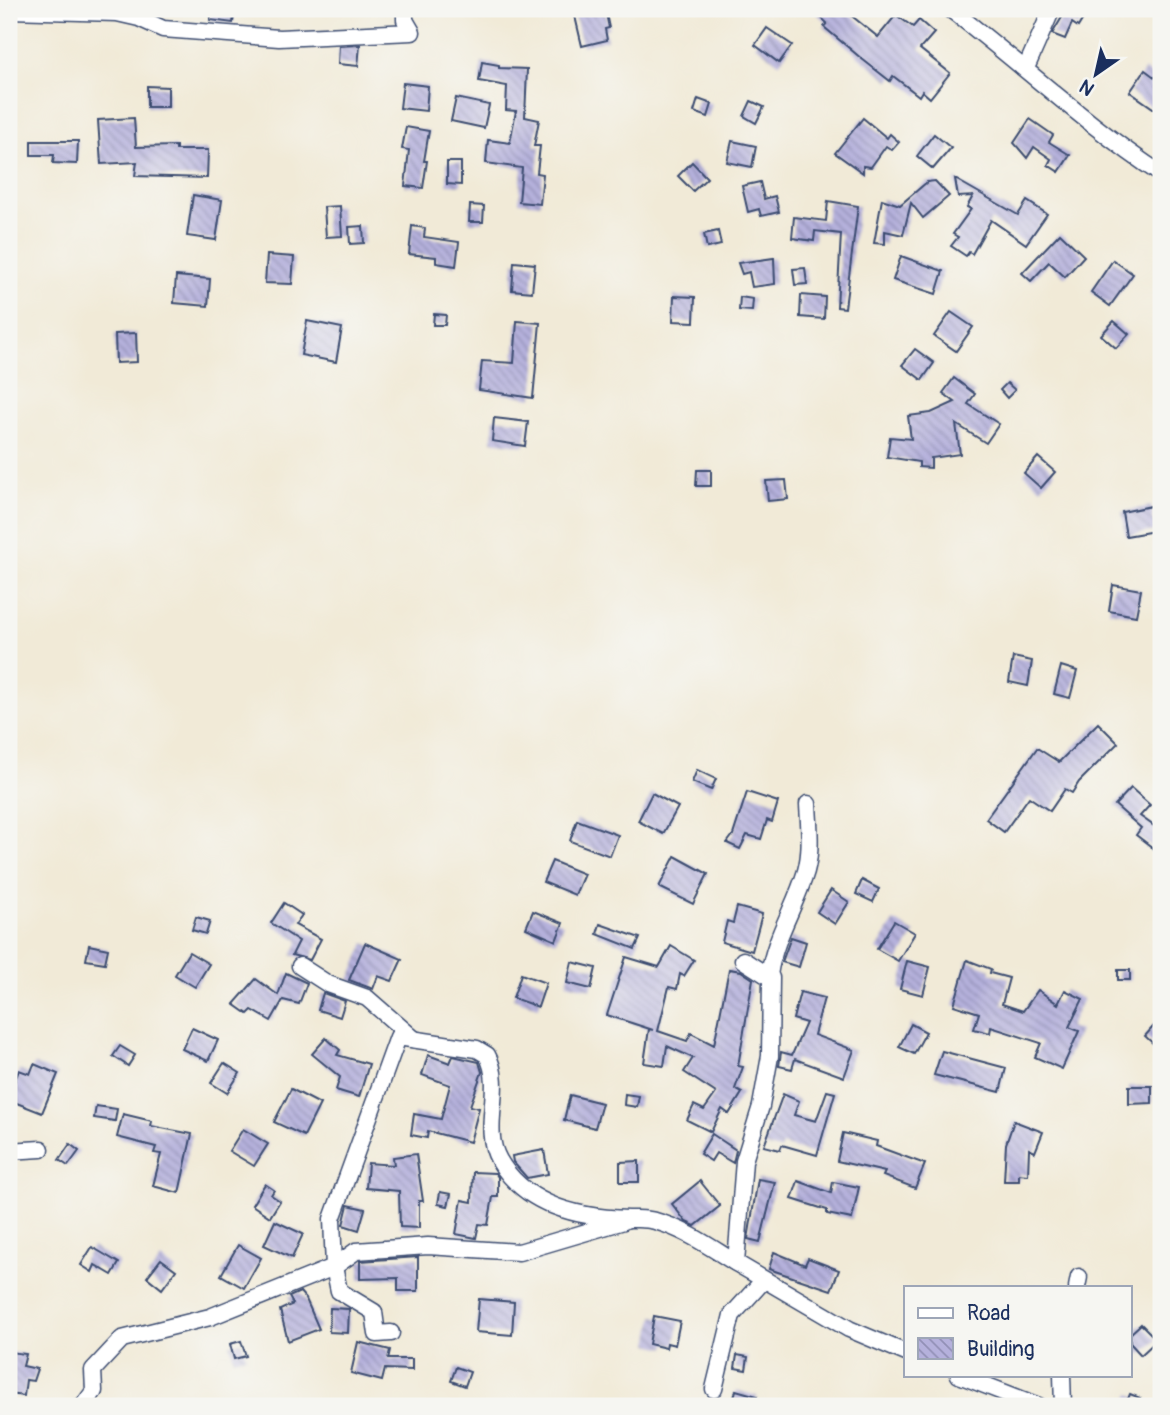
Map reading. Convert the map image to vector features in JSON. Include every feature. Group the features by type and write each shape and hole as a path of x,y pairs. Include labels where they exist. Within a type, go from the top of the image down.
{"street":[{"path":"9,10 117,13 139,18 163,29 279,38 412,32 405,20 405,9"},
{"path":"950,9 968,15 1117,145 1161,174"},
{"path":"1026,68 1052,9"},
{"path":"736,1263 744,1161 764,1096 770,1056 769,975 776,938 806,869 810,850 808,804"},
{"path":"743,960 769,975"},
{"path":"300,966 328,984 367,998 414,1039"},
{"path":"391,1333 377,1334 374,1312 339,1291 334,1267 332,1219 398,1037 477,1049 487,1055 494,1073 490,1130 496,1156 520,1187 539,1200 568,1211 629,1219 643,1218 673,1226 849,1329 904,1352"},
{"path":"9,1151 41,1149"},
{"path":"83,1406 93,1391 93,1370 122,1339 210,1317 334,1267 356,1251 428,1246 519,1252 629,1219"},
{"path":"714,1389 732,1315 763,1281"},
{"path":"962,1376 1039,1406"},
{"path":"1062,1376 1063,1406"}],"building":[{"path":"212,9 235,9 233,23 210,20"},
{"path":"605,9 609,28 605,29 607,40 582,46 574,12"},
{"path":"812,9 843,9 878,37 896,15 913,27 919,20 934,33 920,49 950,73 930,98 922,91 919,96 893,76 890,81 862,59 824,27 827,23"},
{"path":"1067,9 1089,9 1078,27 1072,23 1065,39 1052,34"},
{"path":"767,28 792,45 779,63 755,45"},
{"path":"360,45 358,66 338,64 339,46"},
{"path":"482,62 499,65 499,68 527,69 525,117 539,120 534,146 540,146 537,173 543,174 540,204 519,202 522,168 486,163 488,140 510,143 516,111 506,110 507,86 479,81"},
{"path":"1145,70 1161,82 1161,103 1156,110 1130,92"},
{"path":"403,83 428,86 426,111 400,108"},
{"path":"147,86 168,87 168,107 147,107"},
{"path":"456,98 489,105 484,128 451,121"},
{"path":"698,99 712,104 708,117 694,112"},
{"path":"751,101 764,107 756,123 744,116"},
{"path":"134,118 136,147 176,146 176,150 208,150 207,178 135,176 137,162 101,164 98,120"},
{"path":"863,118 887,138 890,134 899,142 892,150 886,146 871,167 863,166 863,173 835,153"},
{"path":"1030,119 1053,135 1049,142 1070,155 1059,172 1048,165 1051,159 1034,147 1027,158 1014,143"},
{"path":"406,127 429,131 423,188 405,186 409,150 402,149"},
{"path":"934,134 951,148 933,169 917,156"},
{"path":"31,141 78,141 77,164 53,163 54,155 31,155"},
{"path":"732,141 756,146 752,167 727,162"},
{"path":"447,162 461,162 461,185 447,184"},
{"path":"692,162 707,178 693,191 678,176"},
{"path":"955,179 1018,215 1027,201 1047,214 1026,244 991,220 972,254 969,252 966,256 951,246 958,237 953,234 971,209 967,207 973,196 958,197"},
{"path":"935,181 949,196 923,218 911,203 903,235 885,231 885,244 874,243 882,199 900,205 927,182"},
{"path":"760,182 764,199 775,196 779,212 761,216 759,209 748,212 742,186"},
{"path":"193,195 222,200 216,240 187,236"},
{"path":"828,201 858,206 845,308 837,307 841,234 815,231 814,241 792,238 794,217 826,221"},
{"path":"470,205 484,206 483,222 469,222"},
{"path":"340,206 342,236 326,237 324,207"},
{"path":"363,226 364,243 350,244 349,227"},
{"path":"412,226 425,228 424,237 459,242 456,266 436,263 436,257 409,254"},
{"path":"718,231 721,245 707,248 704,234"},
{"path":"1060,233 1084,256 1065,277 1049,262 1031,281 1022,273"},
{"path":"267,255 294,257 292,284 265,283"},
{"path":"901,256 943,271 936,294 893,280"},
{"path":"774,258 775,284 752,287 749,272 742,274 738,263"},
{"path":"1113,260 1133,274 1110,306 1091,292"},
{"path":"514,262 535,264 532,292 512,290"},
{"path":"805,268 807,284 795,285 793,269"},
{"path":"176,276 210,279 208,306 174,303"},
{"path":"801,295 825,297 824,319 800,317"},
{"path":"674,296 695,297 694,322 673,321"},
{"path":"740,297 753,299 752,311 739,310"},
{"path":"951,312 973,327 956,351 934,336"},
{"path":"434,314 446,315 445,325 433,325"},
{"path":"307,321 342,328 336,362 301,355"},
{"path":"517,321 540,323 533,398 479,390 482,361 514,363"},
{"path":"1114,321 1129,334 1116,348 1101,335"},
{"path":"136,333 137,362 116,363 115,334"},
{"path":"915,349 934,363 922,380 902,365"},
{"path":"954,378 975,394 968,404 999,424 986,443 956,424 960,454 931,458 931,468 919,467 919,462 887,457 890,437 911,439 908,416 931,413 955,402 943,393"},
{"path":"1007,383 1015,390 1007,398 1000,390"},
{"path":"494,418 528,422 525,446 492,441"},
{"path":"1038,457 1055,472 1041,488 1024,473"},
{"path":"697,470 711,470 711,486 696,486"},
{"path":"786,480 788,499 768,501 766,481"},
{"path":"1151,506 1155,531 1126,536 1122,512"},
{"path":"1113,585 1141,590 1136,616 1109,611"},
{"path":"1013,657 1032,661 1028,686 1009,682"},
{"path":"1061,666 1077,671 1070,698 1054,694"},
{"path":"1098,723 1118,743 1079,782 1072,793 1065,789 1050,811 1029,797 1004,832 986,819 1037,748 1059,762"},
{"path":"697,770 716,779 711,790 692,782"},
{"path":"1131,788 1150,805 1140,816 1161,831 1161,845 1157,851 1136,835 1141,828 1115,805"},
{"path":"747,792 778,802 772,822 767,820 761,839 747,835 740,849 727,843 733,835"},
{"path":"652,793 678,807 663,834 638,821"},
{"path":"577,820 618,835 610,856 570,841"},
{"path":"675,856 708,874 693,904 659,887"},
{"path":"552,861 584,874 575,895 543,882"},
{"path":"862,880 879,889 873,902 856,894"},
{"path":"831,890 849,902 835,924 817,912"},
{"path":"284,903 302,915 295,925 321,939 310,960 292,955 299,941 271,923"},
{"path":"737,907 762,914 752,951 722,942 727,921 733,923"},
{"path":"533,911 563,923 556,941 526,928"},
{"path":"196,917 210,921 206,934 192,930"},
{"path":"894,921 915,933 898,961 877,949"},
{"path":"600,924 640,938 635,949 597,934"},
{"path":"791,937 806,942 799,967 782,962"},
{"path":"365,943 402,959 392,981 378,976 373,989 349,980"},
{"path":"89,945 108,949 105,963 86,960"},
{"path":"671,946 694,960 684,976 680,974 677,989 669,987 658,1031 687,1041 691,1033 714,1045 729,969 741,971 753,979 738,1066 743,1067 735,1089 742,1093 729,1114 722,1109 711,1132 687,1120 694,1105 704,1110 716,1093 684,1072 693,1058 667,1046 664,1066 644,1063 649,1029 653,1030 607,1015 626,957 659,967"},
{"path":"189,952 209,964 195,987 175,975"},
{"path":"967,960 991,969 990,973 1009,978 1002,1004 1023,1011 1038,990 1058,1004 1065,990 1083,999 1069,1027 1079,1031 1062,1069 1035,1057 1041,1043 991,1027 990,1033 974,1029 979,1013 954,1005"},
{"path":"907,961 930,967 923,995 900,989"},
{"path":"572,962 596,968 591,989 567,983"},
{"path":"1118,970 1130,970 1130,980 1118,980"},
{"path":"286,973 307,983 299,1004 283,1000 271,1021 252,1010 248,1014 234,1004 256,979 278,995"},
{"path":"521,974 546,983 538,1007 513,998"},
{"path":"800,992 824,998 814,1035 854,1050 844,1077 795,1059 792,1069 779,1066 781,1052 792,1055 806,1023 793,1019"},
{"path":"323,993 345,1001 340,1017 318,1010"},
{"path":"1161,1018 1161,1051 1145,1036"},
{"path":"911,1024 926,1032 914,1054 899,1047"},
{"path":"192,1028 218,1040 208,1061 182,1049"},
{"path":"326,1038 340,1050 337,1055 369,1064 359,1097 336,1090 340,1077 312,1054"},
{"path":"120,1046 135,1055 128,1066 113,1056"},
{"path":"942,1051 1006,1068 1000,1092 934,1075"},
{"path":"428,1055 450,1063 453,1056 479,1062 482,1072 470,1106 479,1108 470,1142 428,1131 427,1138 411,1135 414,1114 441,1119 450,1085 422,1075"},
{"path":"224,1063 240,1073 227,1093 211,1083"},
{"path":"34,1064 58,1074 42,1113 9,1100 9,1086 12,1088 19,1070 30,1074"},
{"path":"1129,1086 1152,1086 1152,1103 1129,1104"},
{"path":"291,1089 320,1104 304,1136 274,1122"},
{"path":"827,1091 835,1093 817,1155 782,1145 780,1150 764,1146 783,1094 799,1101 794,1115 816,1121"},
{"path":"625,1094 639,1096 637,1107 624,1105"},
{"path":"570,1095 602,1103 595,1128 564,1120"},
{"path":"96,1106 117,1109 115,1121 94,1118"},
{"path":"123,1114 152,1121 151,1126 192,1134 179,1193 153,1186 161,1154 154,1153 156,1147 117,1137"},
{"path":"1014,1121 1043,1132 1035,1152 1029,1149 1028,1175 1019,1174 1019,1181 1004,1181 1006,1144"},
{"path":"243,1129 268,1144 254,1166 229,1151"},
{"path":"843,1133 877,1141 876,1146 925,1164 915,1188 883,1176 885,1172 837,1161"},
{"path":"712,1134 736,1150 733,1163 716,1153 711,1161 700,1154"},
{"path":"70,1144 79,1151 68,1166 59,1160"},
{"path":"544,1150 548,1174 527,1178 513,1162 512,1156"},
{"path":"416,1154 423,1201 419,1201 419,1228 400,1227 399,1191 366,1188 368,1163 394,1165 393,1157"},
{"path":"639,1161 639,1182 620,1182 620,1162"},
{"path":"473,1172 495,1173 498,1177 498,1197 493,1197 488,1225 479,1224 476,1238 456,1234 462,1200 472,1202"},
{"path":"758,1179 775,1182 760,1242 748,1239"},
{"path":"700,1181 720,1206 695,1226 686,1222 672,1204"},
{"path":"798,1181 831,1193 833,1182 859,1187 852,1219 827,1214 827,1210 792,1199"},
{"path":"265,1184 274,1190 271,1195 280,1201 270,1217 252,1205"},
{"path":"440,1192 451,1194 448,1206 438,1204"},
{"path":"348,1205 365,1209 359,1230 343,1225"},
{"path":"275,1221 303,1234 292,1258 264,1245"},
{"path":"238,1245 261,1258 244,1288 221,1275"},
{"path":"92,1247 119,1263 112,1275 95,1265 92,1272 81,1265"},
{"path":"774,1252 805,1265 808,1258 839,1270 831,1290 769,1269"},
{"path":"418,1257 418,1291 398,1291 398,1278 360,1279 360,1261"},
{"path":"161,1259 176,1270 162,1289 147,1277"},
{"path":"300,1292 306,1299 319,1329 288,1341 280,1310 293,1304 289,1297"},
{"path":"479,1299 514,1302 512,1335 476,1332"},
{"path":"330,1308 349,1309 348,1333 329,1332"},
{"path":"654,1316 680,1321 675,1345 667,1343 666,1348 649,1344"},
{"path":"1141,1324 1157,1340 1141,1355 1132,1345 1132,1332"},
{"path":"241,1341 246,1356 234,1359 230,1344"},
{"path":"358,1342 390,1350 388,1359 412,1359 412,1370 385,1369 382,1381 351,1373"},
{"path":"9,1352 26,1354 23,1366 37,1369 33,1381 26,1380 24,1396 9,1394"},
{"path":"737,1355 748,1357 746,1370 735,1368"},
{"path":"456,1367 470,1372 465,1386 451,1381"},
{"path":"736,1390 757,1396 755,1406 732,1406"},
{"path":"1130,1394 1140,1398 1136,1406 1125,1406"}]}
